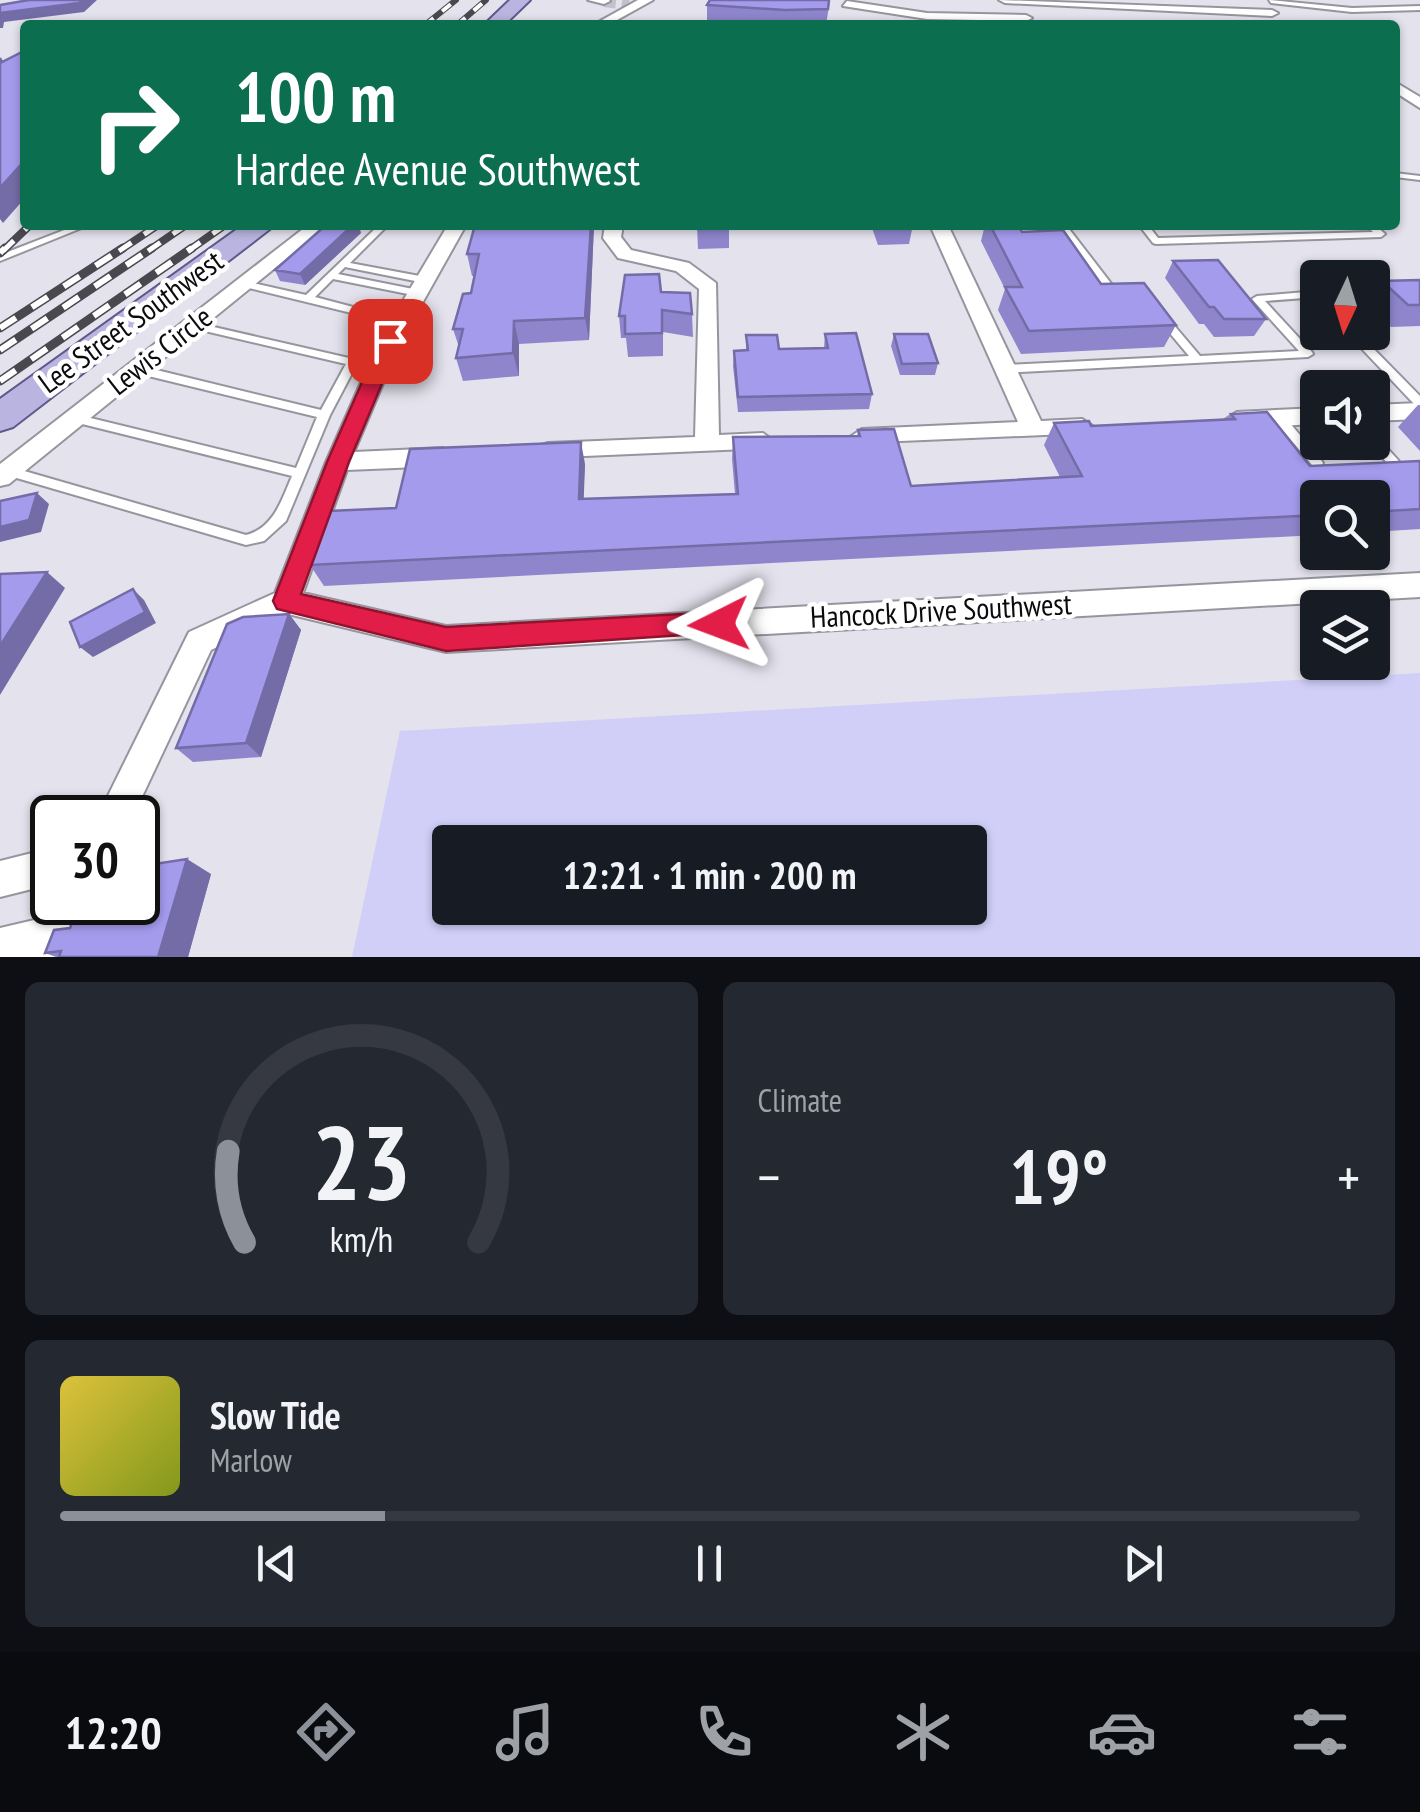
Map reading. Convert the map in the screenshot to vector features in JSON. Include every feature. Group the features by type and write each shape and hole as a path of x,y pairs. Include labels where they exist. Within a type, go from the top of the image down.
{"main road":[{"path":"499,20 521,0"},
{"name":"Lee Street Southwest","path":"0,418 254,230"}],"street":[{"path":"594,0 604,1"},
{"path":"1005,0 1056,8 1107,4 1274,9"},
{"path":"608,20 638,3"},
{"path":"847,6 927,20 1026,18"},
{"name":"Lewis Circle","path":"4,474 313,230"},
{"path":"125,795 200,641 286,601 338,462 390,341 453,230"},
{"path":"613,230 612,238 625,254 682,267 709,287 706,444"},
{"path":"941,230 1033,429"},
{"path":"1390,412 1420,411"},
{"path":"1204,421 1300,417"},
{"path":"840,438 1108,426"},
{"path":"532,452 783,441"},
{"path":"338,462 474,455"},
{"name":"Hancock Drive Southwest","path":"286,601 446,639 1420,584"},
{"path":"0,879 30,872"},
{"path":"0,947 60,931"}],"lane":[{"path":"1274,9 1328,4 1420,8"},
{"path":"0,258 72,230"},
{"path":"308,298 379,230"},
{"path":"1065,230 1110,288 1124,294"},
{"path":"1146,230 1156,241 1380,234 1376,230"},
{"path":"344,264 421,286"},
{"path":"331,276 421,286"},
{"path":"4,474 246,540 274,526 324,414 375,320 372,315 244,284"},
{"path":"1300,296 1258,299 1300,345"},
{"path":"1152,305 1197,360"},
{"path":"192,325 352,362"},
{"path":"1004,369 1308,354 1304,350"},
{"path":"1368,350 1420,403"},
{"path":"136,369 324,414"},
{"path":"74,418 299,474"},
{"path":"1280,418 1317,464"},
{"path":"1390,458 1394,463"}],"shaded area":[{"path":"1420,673 1420,957 352,957 400,731 1300,680 1390,680 1390,675"}],"building":[{"path":"29,0 83,0 0,13 0,5"},
{"path":"710,0 829,0 828,9 785,10 707,5"},
{"path":"20,53 20,166 0,188 0,58 2,62"},
{"path":"320,230 348,230 300,274 275,270"},
{"path":"474,230 591,230 585,318 514,321 513,353 456,358 463,329 453,329 463,294 471,293 479,254 467,254"},
{"path":"993,230 1063,230 1101,284 1144,283 1176,325 1029,331 1005,287 1022,287"},
{"path":"1218,260 1266,319 1224,319 1214,307 1209,307 1173,261"},
{"path":"659,274 661,292 690,293 692,314 662,310 662,333 625,334 625,316 619,316 625,275"},
{"path":"1420,280 1420,305 1408,305 1390,288 1390,281"},
{"path":"856,333 872,394 738,397 734,351 748,350 746,335 777,335 779,349 828,348 825,334"},
{"path":"894,334 928,334 938,363 902,364"},
{"path":"1267,412 1300,453 1300,460 1310,466 1420,461 1420,509 1390,511 1390,480 1300,480 1300,516 310,565 329,511 396,508 410,449 581,442 579,499 738,494 733,437 860,436 858,430 894,429 911,486 1082,476 1054,423 1089,421 1091,426 1235,419 1231,414"},
{"path":"37,493 29,520 0,527 0,501"},
{"path":"47,572 0,646 0,574"},
{"path":"133,589 145,612 80,647 70,622"},
{"path":"289,614 246,743 176,748 227,624 243,617"},
{"path":"187,859 158,957 59,957 61,951 45,953 54,930 71,925 160,925 160,863"}],"tunnel":[{"path":"604,1 629,4"}],"railway":[{"path":"431,20 456,0"},
{"path":"463,20 486,0"},
{"path":"3,251 25,230"},
{"path":"119,251 150,230"},
{"path":"148,251 179,230"},
{"path":"188,251 218,230"},
{"path":"0,253 5,248"},
{"path":"0,328 123,248"},
{"path":"0,350 152,248"},
{"path":"0,381 192,248"}],"route":[{"path":"390,341 338,462 286,601 446,639 719,624"}]}
